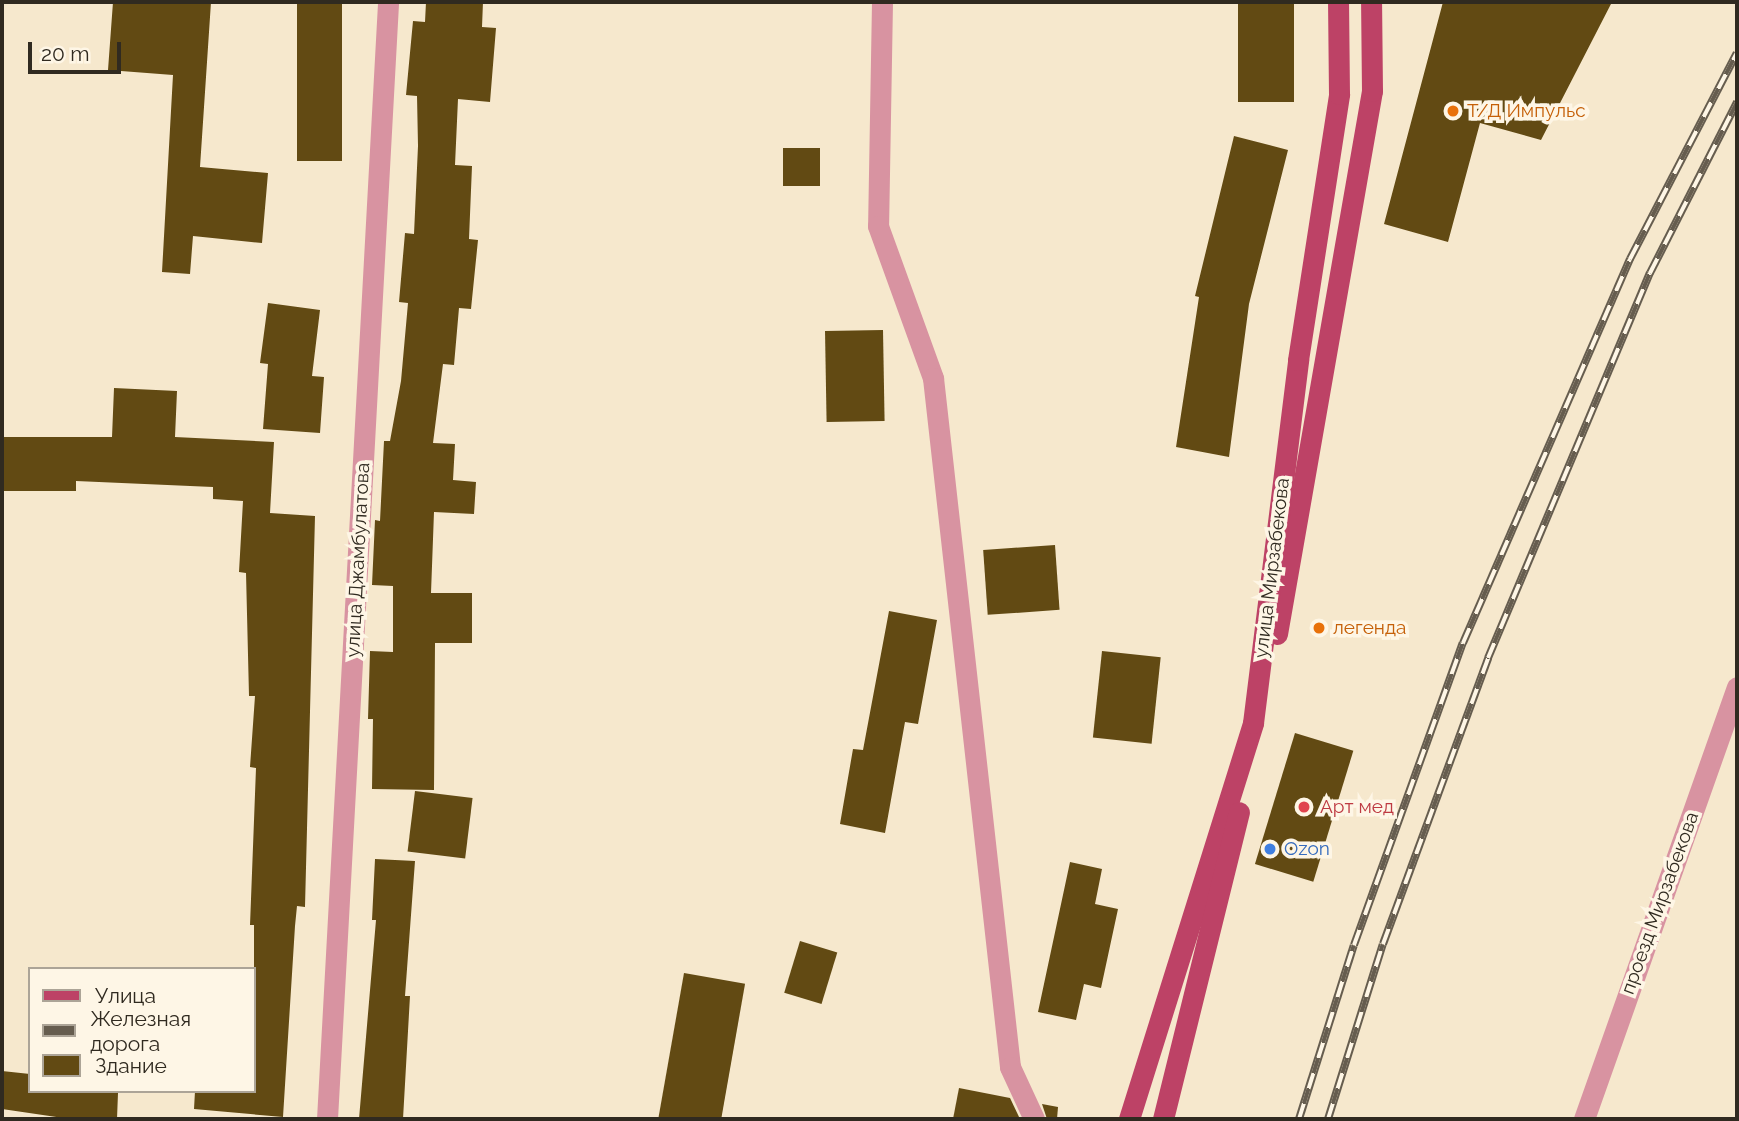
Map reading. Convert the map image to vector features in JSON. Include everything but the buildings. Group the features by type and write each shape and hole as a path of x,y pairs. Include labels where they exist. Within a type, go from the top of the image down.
{"main road":[{"name":"улица Мирзабекова","path":"1129,1119 1254,723 1298,360 1339,94 1338,2"},
{"name":"улица Мирзабекова","path":"1163,1119 1260,728 1373,91 1371,2"}],"street":[{"name":"улица Джамбулатова","path":"327,1119 388,2"},
{"path":"881,2 878,226 933,378 1010,1067 1034,1119"},
{"name":"проезд Мирзабекова","path":"1584,1119 1737,687"}],"railway":[{"path":"1299,1119 1354,945 1463,643 1630,259 1737,53"},
{"path":"1328,1119 1383,944 1488,658 1650,273 1737,102"}],"place":[{"name":"Т/Д Импульс","path":"1453,111"},
{"name":"легенда","path":"1319,628"},
{"name":"Арт мед","path":"1304,807"},
{"name":"Ozon","path":"1270,849"}]}
